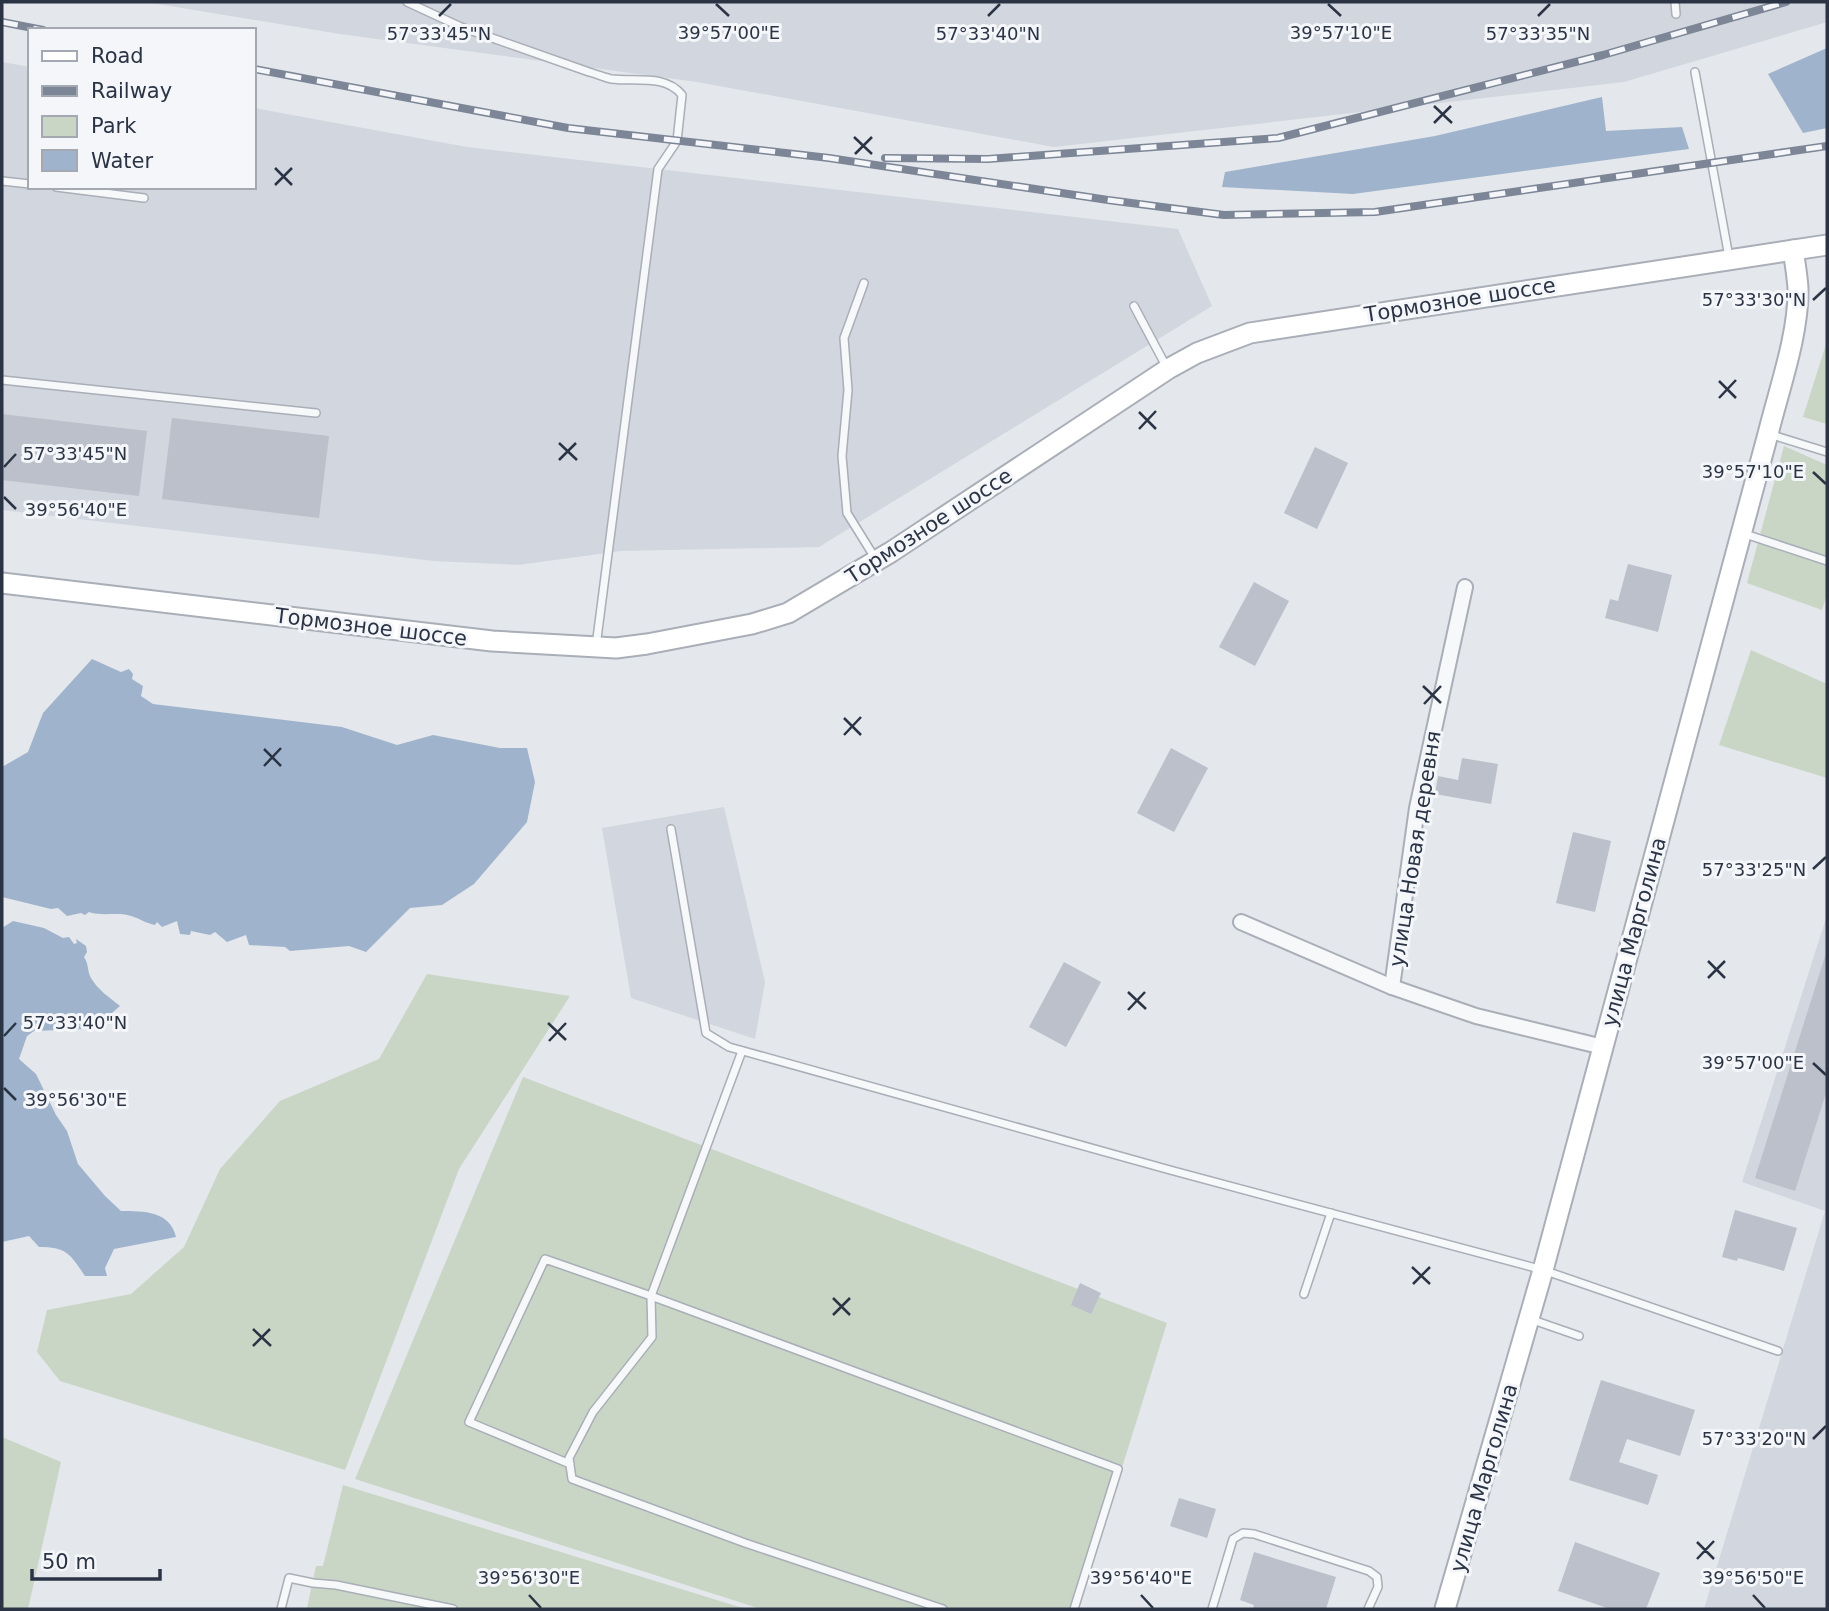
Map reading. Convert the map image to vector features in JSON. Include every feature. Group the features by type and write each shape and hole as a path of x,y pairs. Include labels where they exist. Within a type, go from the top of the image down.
{"street":[{"name":"Тормозное шоссе","path":"2,583 492,641 617,648 647,644 752,624 788,613 877,561 1168,369 1221,344 1262,331 1827,245"},
{"name":"улица Марголина","path":"1445,1609 1530,1319 1768,434 1790,348 1797,304 1798,288 1793,250"},
{"name":"улица Новая деревня","path":"1392,987 1417,808 1465,587"},
{"path":"1241,922 1392,987 1476,1016 1603,1047"}],"lane":[{"path":"407,2 461,27 576,67 610,78 666,82 675,86 682,95 677,141 658,169 596,647"},
{"path":"1675,2 1676,14"},
{"path":"1696,72 1730,259"},
{"path":"2,181 28,184"},
{"path":"72,189 144,198"},
{"path":"864,283 844,338 848,390 842,456 847,513 877,561"},
{"path":"1134,306 1168,369"},
{"path":"2,380 316,413"},
{"path":"1768,434 1827,452"},
{"path":"1741,533 1827,561"},
{"path":"671,829 706,1033 715,1040 742,1051 1543,1270 1778,1351"},
{"path":"742,1051 651,1296 652,1337 593,1412 569,1458 572,1479 745,1543 943,1609"},
{"path":"1304,1294 1331,1213"},
{"path":"570,1464 469,1422 545,1259 1118,1469 1074,1609"},
{"path":"1530,1319 1579,1336"},
{"path":"1212,1609 1233,1539 1242,1533 1254,1534 1369,1572 1377,1577 1378,1587 1368,1609"},
{"path":"281,1609 289,1578 453,1609"}],"shaded area":[{"path":"146,2 1827,2 1827,22 1624,82 1054,147 697,82 340,34"},
{"path":"2,62 28,67 28,189 256,189 256,108 467,147 1178,229 1212,306 819,547 621,551 518,565 434,561 2,510"},
{"path":"724,807 765,982 755,1039 631,998 602,828"},
{"path":"1827,915 1827,1609 1704,1609 1825,1211 1742,1182"}],"green space":[{"path":"1827,341 1827,424 1803,417"},
{"path":"1784,446 1827,465 1827,594 1822,610 1747,583"},
{"path":"1751,650 1827,684 1827,778 1719,745"},
{"path":"427,974 570,996 459,1169 345,1470 60,1381 37,1352 47,1310 131,1294 184,1247 220,1169 280,1101 379,1059"},
{"path":"523,1077 1167,1323 1078,1609 761,1609 355,1479"},
{"path":"2,1437 61,1462 28,1609 2,1609"},
{"path":"343,1485 746,1609 307,1608 316,1566 323,1566"}],"water":[{"path":"1827,48 1827,128 1803,133 1768,74"},
{"path":"1602,97 1606,131 1682,127 1689,149 1353,194 1222,187 1225,172 1435,136"},
{"path":"92,659 121,672 129,669 133,674 132,679 143,686 141,696 153,704 342,727 397,745 433,735 500,748 527,748 535,782 527,822 474,884 442,905 410,908 366,952 349,946 290,951 285,947 249,945 246,935 227,942 215,932 210,935 191,931 190,935 180,934 177,921 162,927 157,922 155,925 123,914 89,912 85,915 81,913 67,916 58,908 51,909 2,897 2,767 28,752 43,713"},
{"path":"13,921 44,928 63,938 69,937 74,944 77,943 76,939 86,946 84,957 91,978 100,990 120,1006 105,1019 84,1029 34,1031 27,1036 19,1059 36,1074 67,1131 78,1164 105,1196 121,1211 155,1214 173,1228 176,1237 114,1249 105,1268 107,1276 85,1276 67,1253 56,1248 39,1247 29,1236 2,1242 2,928"}],"building":[{"path":"2,414 147,431 139,496 2,480"},
{"path":"172,418 329,436 319,518 162,499"},
{"path":"1315,447 1348,463 1317,529 1284,513"},
{"path":"1628,564 1672,575 1658,632 1605,618 1610,599 1618,601"},
{"path":"1254,582 1289,601 1255,666 1219,647"},
{"path":"1171,748 1208,768 1174,832 1137,813"},
{"path":"1462,758 1498,764 1491,804 1435,794 1438,776 1458,780"},
{"path":"1573,832 1611,841 1595,912 1556,903"},
{"path":"1827,950 1827,1090 1795,1191 1755,1178"},
{"path":"1064,962 1101,982 1066,1047 1029,1027"},
{"path":"1735,1210 1797,1228 1784,1271 1738,1258 1737,1261 1722,1257"},
{"path":"1080,1283 1101,1293 1091,1314 1071,1305"},
{"path":"1601,1380 1695,1410 1680,1456 1627,1439 1619,1462 1658,1475 1648,1505 1569,1480"},
{"path":"1179,1498 1216,1509 1207,1538 1170,1526"},
{"path":"1575,1542 1660,1573 1646,1609 1610,1609 1558,1591"},
{"path":"1254,1552 1336,1577 1326,1609 1253,1609 1254,1605 1240,1600"}],"railway":[{"path":"885,158 988,159 1278,138 1603,55 1786,2"},
{"path":"2,22 33,28"},
{"path":"256,69 568,128 829,158 1224,215 1375,212 1827,146"}]}
